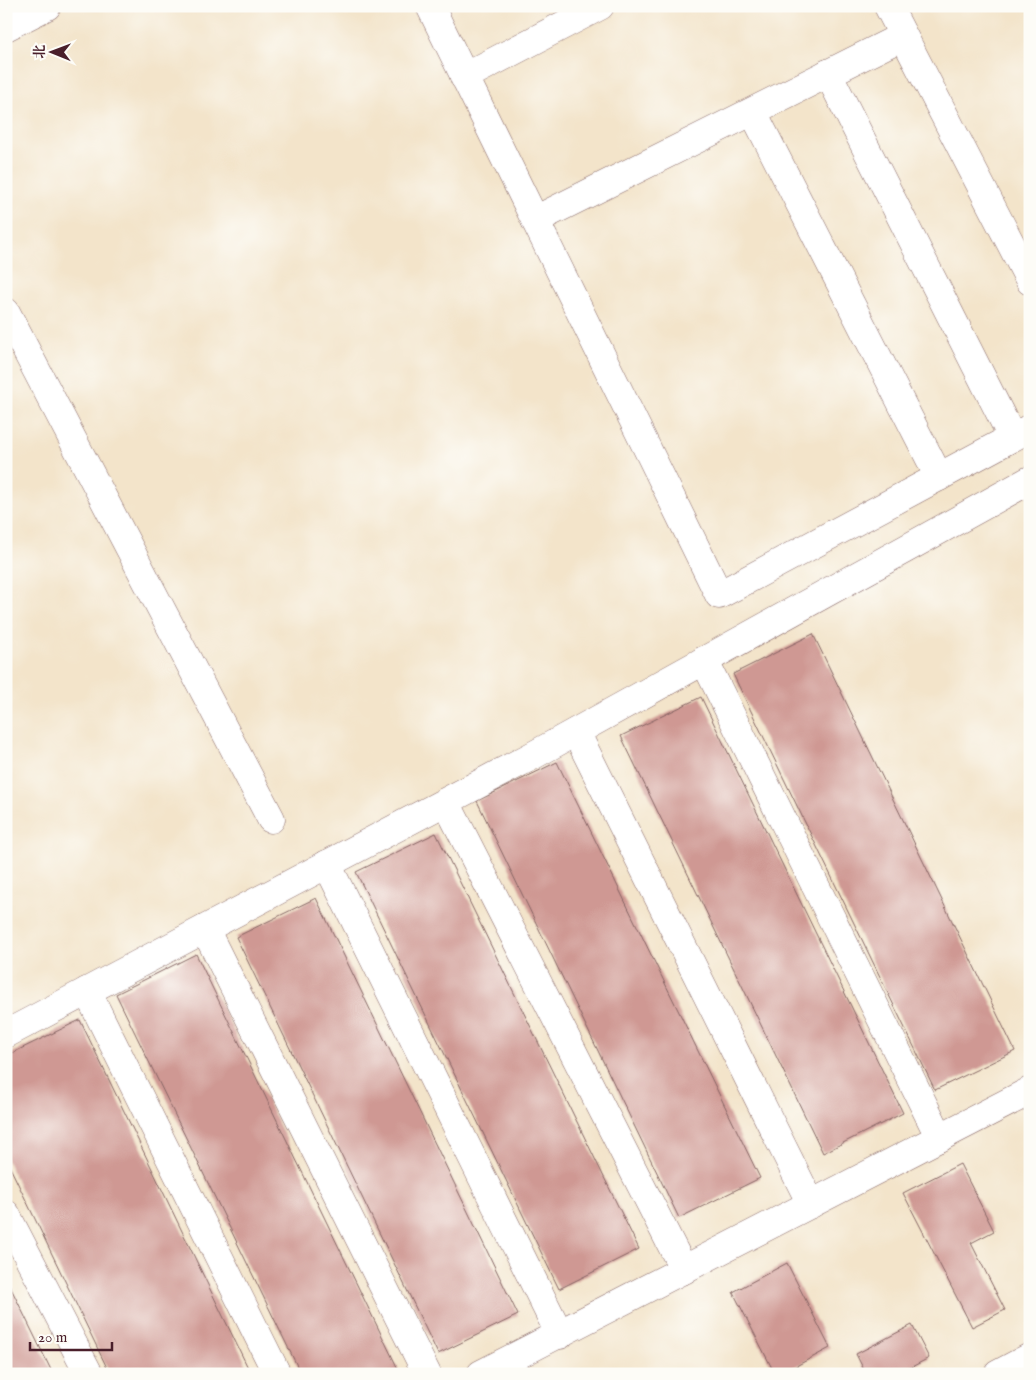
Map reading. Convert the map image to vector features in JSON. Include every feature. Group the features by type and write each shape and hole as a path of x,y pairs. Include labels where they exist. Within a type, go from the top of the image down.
{"street":[{"path":"6,27 47,6"},
{"path":"430,6 719,595 1021,433 828,73"},
{"path":"464,76 600,6"},
{"path":"888,6 1030,282"},
{"path":"535,220 903,36"},
{"path":"753,112 939,477"},
{"path":"6,312 271,819"},
{"path":"6,1034 576,732 1030,480"},
{"path":"704,660 940,1138"},
{"path":"576,732 811,1204"},
{"path":"446,802 684,1270"},
{"path":"327,864 560,1335"},
{"path":"205,929 427,1374"},
{"path":"87,991 277,1374"},
{"path":"481,1374 560,1335 1030,1091"},
{"path":"6,1214 89,1374"},
{"path":"998,1374 1029,1360"}],"building":[{"path":"813,634 1015,1051 935,1090 733,674"},
{"path":"701,697 903,1113 823,1153 621,736"},
{"path":"557,762 760,1178 679,1218 477,801"},
{"path":"436,833 639,1249 559,1289 356,872"},
{"path":"316,898 518,1315 438,1354 236,937"},
{"path":"196,954 399,1371 393,1374 301,1374 116,994"},
{"path":"80,1020 251,1374 110,1374 6,1159 6,1056"},
{"path":"960,1164 994,1231 971,1243 1005,1310 972,1327 903,1193"},
{"path":"787,1263 830,1348 781,1374 775,1374 733,1292"},
{"path":"6,1278 53,1374 6,1374"},
{"path":"912,1325 929,1358 898,1374 866,1374 856,1354"}]}
